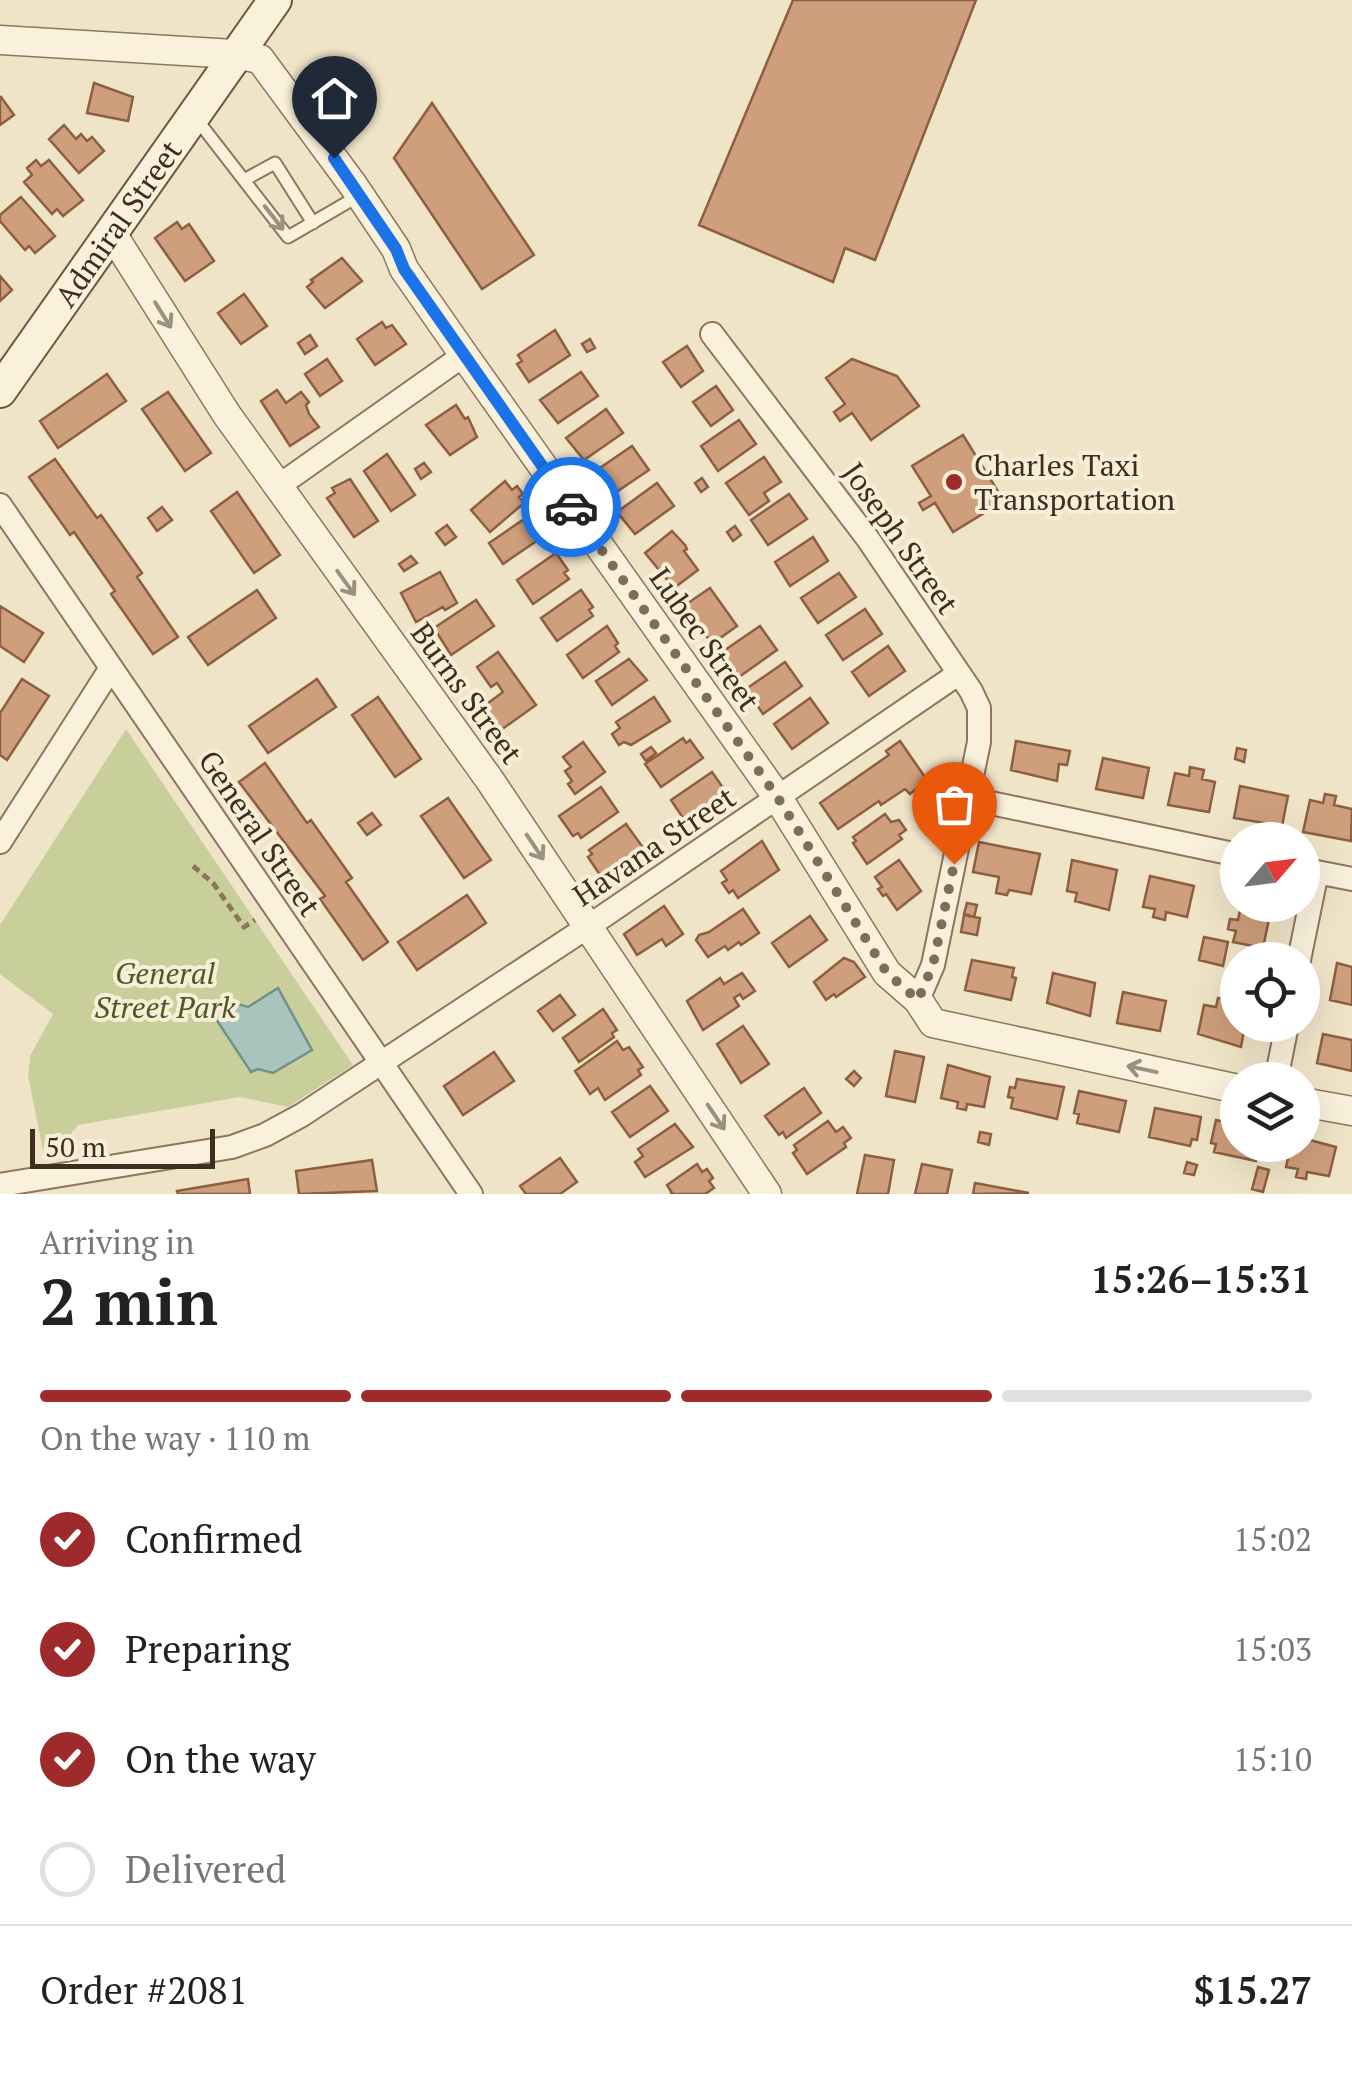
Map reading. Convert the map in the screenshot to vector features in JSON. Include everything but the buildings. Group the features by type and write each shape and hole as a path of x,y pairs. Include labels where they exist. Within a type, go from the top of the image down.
{"main road":[{"name":"Admiral Street","path":"0,391 275,0"}],"street":[{"path":"0,40 234,54"},
{"name":"Lubec Street","path":"234,54 260,59 360,195 396,249 404,269 464,356 778,798 880,963 918,1000 933,1022 1220,1085"},
{"name":"Burns Street","path":"110,232 227,415 489,778 766,1194"},
{"name":"Joseph Street","path":"712,334 868,539 979,708 979,742 933,965 918,1000"},
{"path":"277,487 464,356"},
{"name":"General Street","path":"0,505 471,1194"},
{"path":"0,842 111,668"},
{"name":"Havana Street","path":"0,1186 232,1147 265,1135 302,1115 589,926 958,674"},
{"path":"967,798 1220,851"},
{"path":"1320,872 1352,879"},
{"path":"1320,1106 1352,1112"}],"lane":[{"path":"192,114 288,237 360,195"},
{"path":"244,180 275,163 313,223"}],"path":[{"path":"193,866 212,883 244,928 255,920"}],"green space":[{"name":"General Street Park","path":"126,729 353,1065 288,1107 240,1097 78,1125 56,1152 44,1155 28,1076 30,1056 53,1014 0,974 0,925"}],"water":[{"path":"278,988 312,1050 273,1073 258,1069 251,1072 216,1019 238,1004 248,1007"}],"way so far":[{"path":"571,507 778,798 887,973 918,1000 933,965 954,864"}],"place":[{"name":"Charles Taxi Transportation","path":"954,482"}],"route":[{"path":"334,158 396,249 404,269 571,507"}]}
